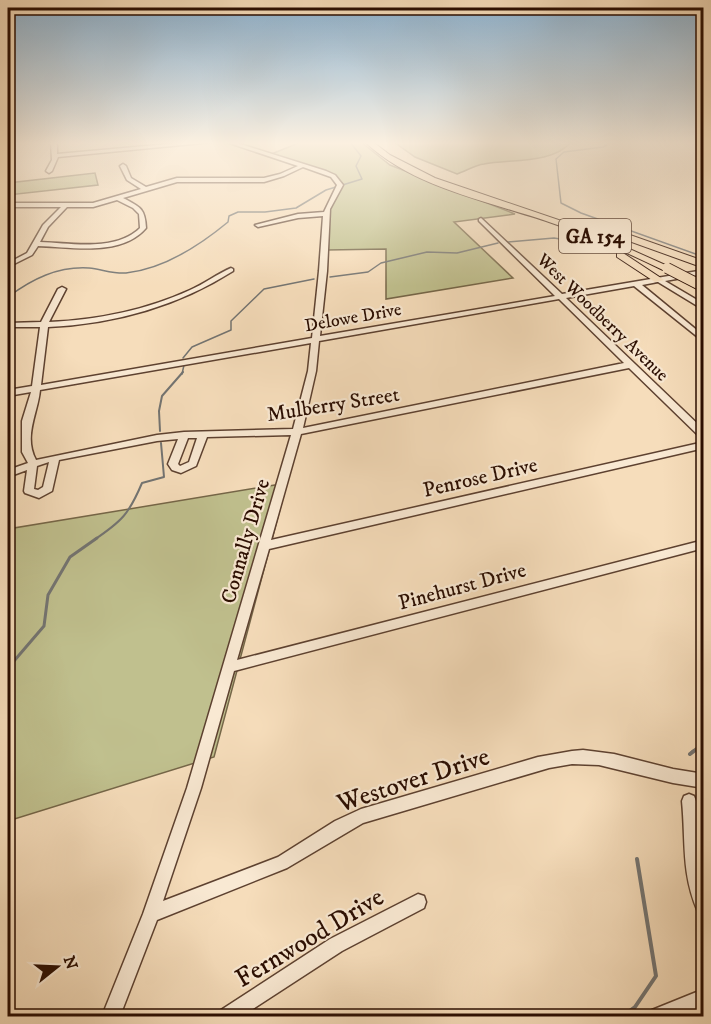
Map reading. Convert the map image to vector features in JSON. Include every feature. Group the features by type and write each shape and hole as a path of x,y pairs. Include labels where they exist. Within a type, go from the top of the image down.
{"highway":[{"name":"GA 154","path":"467,190 605,240 703,284"},
{"name":"GA 154","path":"484,190 607,233 678,265 703,284"},
{"path":"522,210 607,248 658,280"},
{"path":"547,212 640,241 704,265"}],"street":[{"path":"8,206 93,205 143,190"},
{"name":"Connally Drive","path":"111,1017 151,914 195,788 297,432 310,380 316,340 327,214 330,201 338,190"},
{"path":"37,244 104,245 121,242 135,236 143,228 142,214 119,198"},
{"path":"8,265 30,254 45,226 65,206"},
{"path":"258,225 298,216 327,214"},
{"name":"West Woodberry Avenue","path":"480,220 704,436"},
{"path":"8,325 93,320 144,309 195,291 231,270"},
{"name":"Delowe Drive","path":"8,393 704,272"},
{"path":"675,277 671,281 675,290"},
{"path":"658,280 704,308"},
{"path":"636,284 704,340"},
{"path":"55,458 49,487 39,494 29,491 33,464 27,452 26,428 36,388 44,324 62,289"},
{"name":"Mulberry Street","path":"8,474 55,458 157,438 184,435 297,432 629,365"},
{"path":"184,435 173,464 175,468 181,470 193,464 203,435"},
{"name":"Penrose Drive","path":"264,546 704,445"},
{"name":"Pinehurst Drive","path":"230,667 704,544"},
{"name":"Westover Drive","path":"151,914 282,864 298,856 345,823 362,816 536,765 580,757 606,758 659,773 704,781"},
{"path":"689,801 693,877 704,906"},
{"name":"Fernwood Drive","path":"227,1017 336,945 418,902"},
{"path":"658,1017 704,998"}],"green space":[{"path":"8,190 55,190 8,195"},
{"path":"339,190 453,190 515,214 454,222 513,278 386,299 386,249 327,250 328,213"},
{"path":"287,483 214,757 8,821 8,529"}],"waterway":[{"path":"8,297 36,279 67,269 89,268 126,273 154,267 205,240 228,222 229,216 238,212 265,212 296,208 327,190"},
{"path":"559,190 561,203 581,213 704,257"},
{"path":"507,242 554,238 579,242"},
{"path":"330,277 368,272 381,263 427,252 457,253 498,243"},
{"path":"183,358 192,347 231,330 231,321 264,289 314,279"},
{"path":"182,373 184,365"},
{"path":"160,431 159,411 162,396 182,373"},
{"path":"94,540 124,516 142,483 164,477 161,443"},
{"path":"8,668 44,626 48,595 70,557 97,538"},
{"path":"692,752 704,743"},
{"path":"690,754 694,751"},
{"path":"623,1016 635,1007 656,976 637,859"}]}
